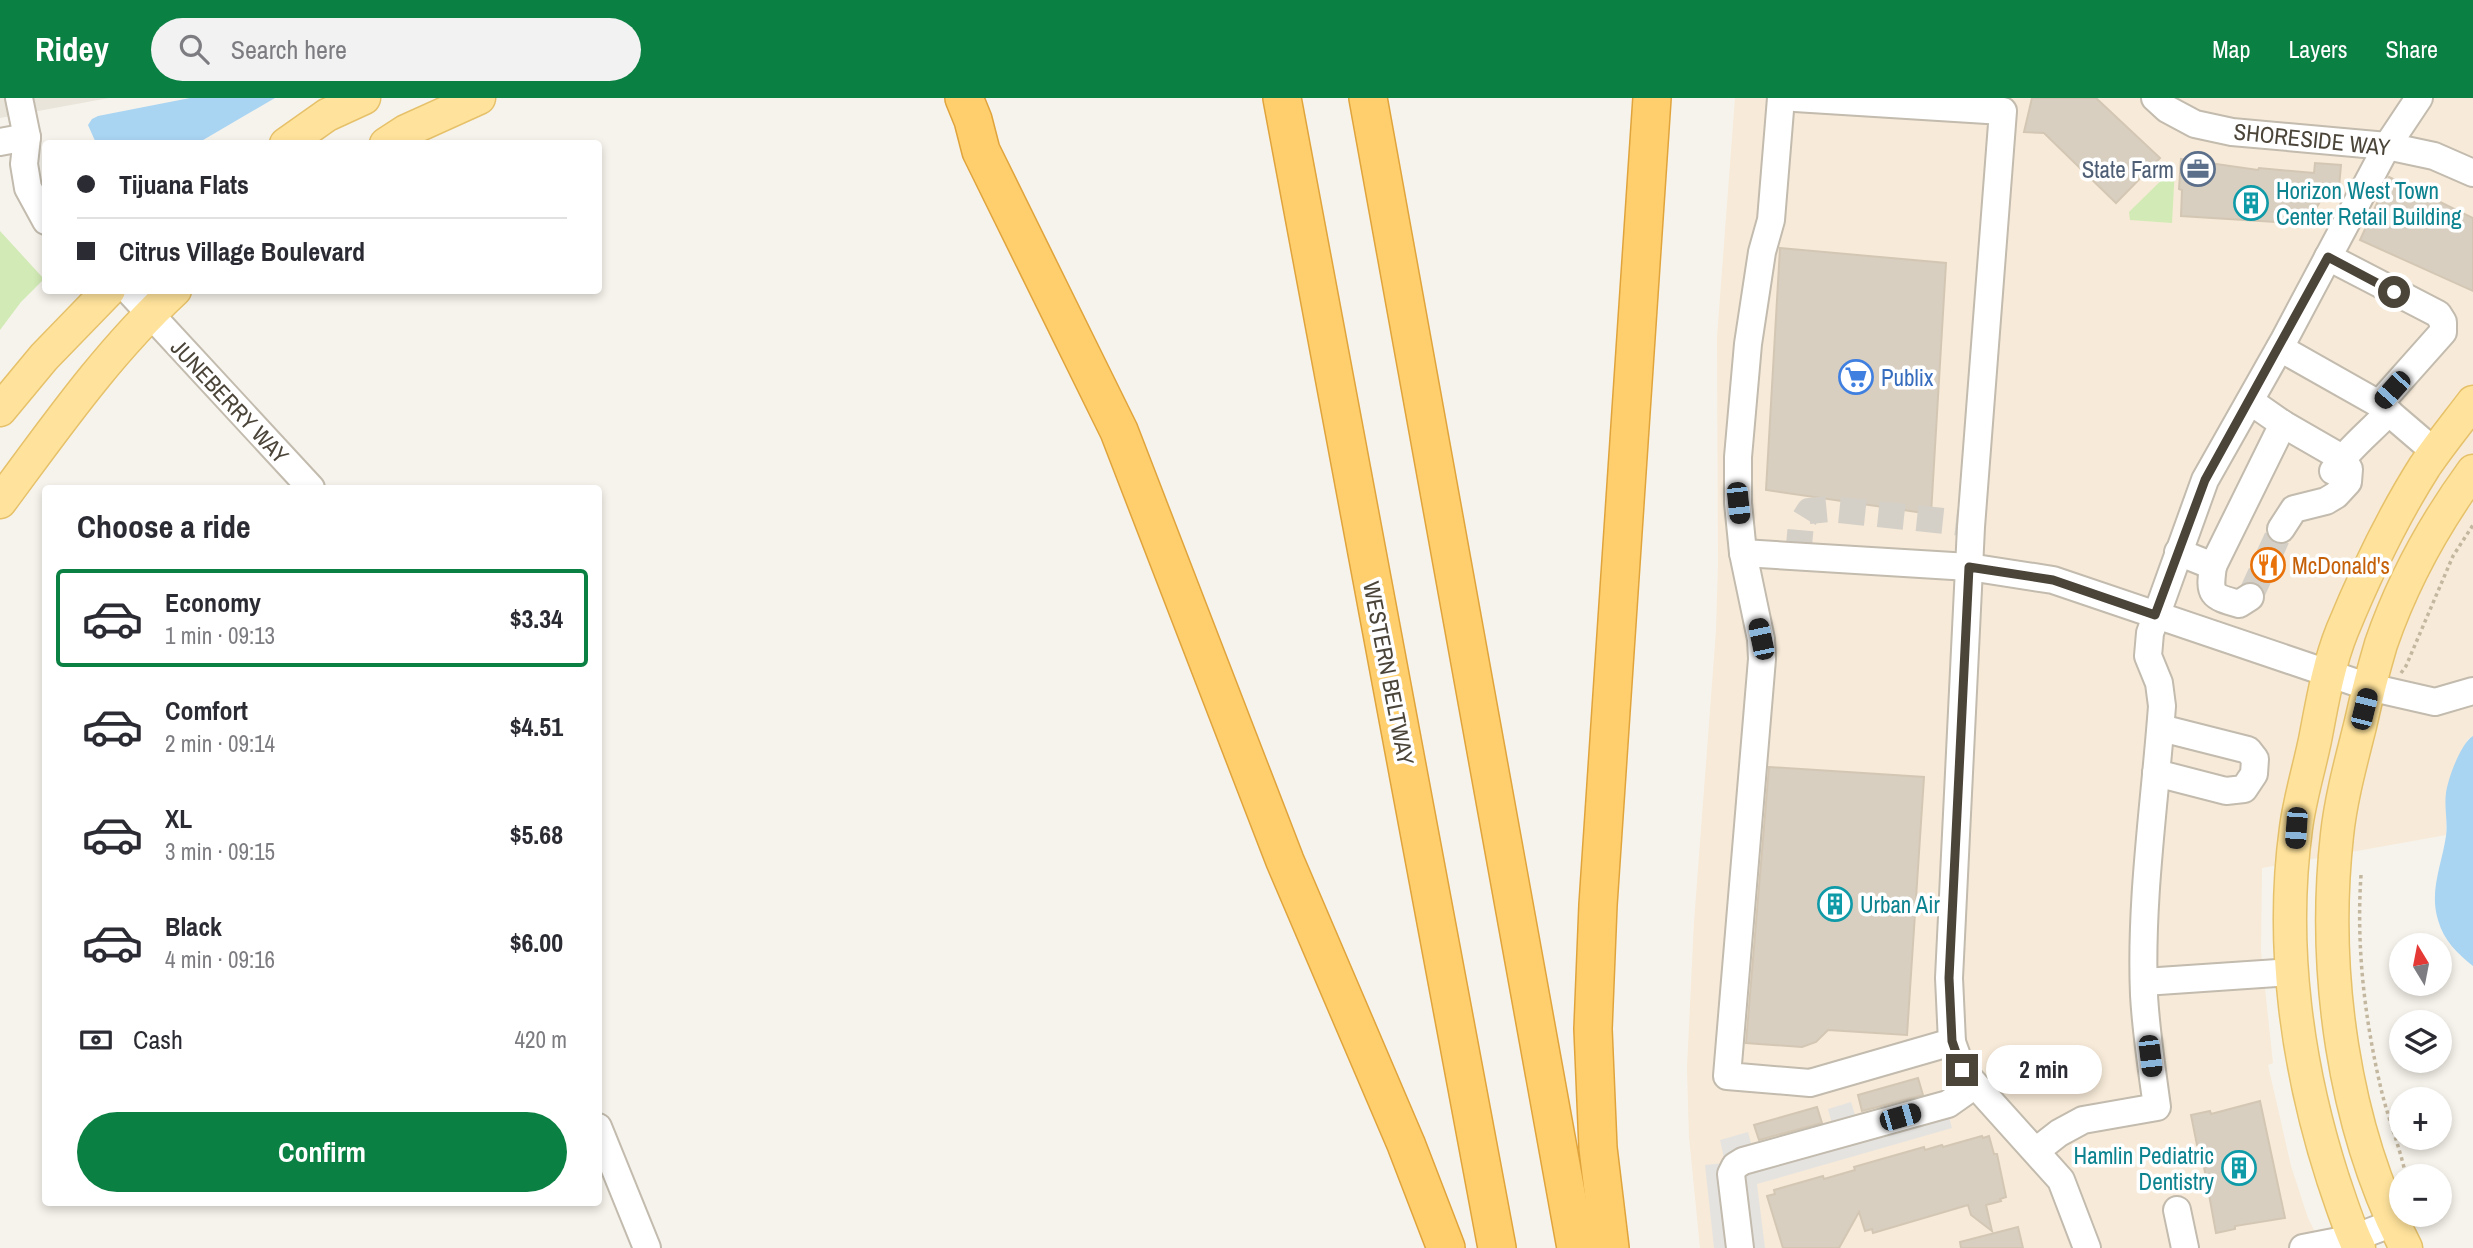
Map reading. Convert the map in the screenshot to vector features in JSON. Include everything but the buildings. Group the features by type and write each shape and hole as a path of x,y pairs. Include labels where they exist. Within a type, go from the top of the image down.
{"highway":[{"path":"949,98 965,129 981,151 1119,431 1285,861 1406,1144 1446,1248"},
{"path":"964,98 974,120 981,151"},
{"name":"WESTERN BELTWAY","path":"1282,98 1497,1248"},
{"path":"1368,98 1576,1248"},
{"path":"1610,1248 1598,1149 1593,1029 1603,836 1652,98"}],"main road":[{"path":"292,140 327,115 364,98"},
{"path":"392,140 479,98"},
{"path":"0,411 44,357 105,294"},
{"path":"0,502 95,374 171,294"},
{"path":"2357,1243 2324,1151 2309,1095 2300,1040 2292,972 2291,908 2296,828 2329,674 2341,634 2382,541 2435,452 2473,402"},
{"path":"2400,1236 2365,1146 2350,1091 2334,972 2333,910 2337,835 2348,775 2379,689 2382,643 2412,572 2454,497 2473,471"}],"street":[{"path":"19,98 27,137 24,164 28,188 42,214"},
{"path":"1781,98 1771,220 1762,252 1748,344 1738,457 1738,503 1743,552 1761,639 1762,659 1727,1076 1810,1083 1952,1041"},
{"path":"1795,98 2007,102 1969,567 1949,978 1952,1041 1962,1070 2061,1180 2078,1244"},
{"name":"SHORESIDE WAY","path":"2155,98 2167,109 2195,124 2232,132 2387,146 2434,156 2473,173"},
{"path":"2036,1151 2059,1133 2083,1120 2157,1107 2147,1032 2144,982 2144,915 2162,706 2159,683 2148,656 2150,633 2205,480 2280,348 2387,146 2419,98"},
{"path":"0,142 27,137"},
{"path":"27,137 42,159"},
{"path":"2281,528 2294,509 2314,502 2342,458 2354,449 2442,332 2443,322 2438,314 2328,257"},
{"name":"JUNEBERRY WAY","path":"132,294 307,485"},
{"path":"2280,348 2384,408 2435,452"},
{"path":"2250,401 2283,424 2342,458"},
{"path":"2250,597 2239,604 2217,598 2212,592 2211,584 2213,566 2283,424"},
{"path":"1743,552 1969,567 2053,580 2379,689 2435,702 2473,691"},
{"path":"2178,552 2213,566"},
{"path":"2156,773 2226,791 2244,789 2254,774 2255,759 2248,750 2161,728"},
{"path":"2144,982 2292,972"},
{"path":"1740,1248 1731,1174 1735,1166 1743,1160 1948,1104 1975,1085"},
{"path":"602,1137 647,1248"},
{"path":"2177,1210 2185,1248"},
{"path":"2303,1248 2400,1236"}],"path":[{"path":"2379,689 2389,686 2406,666 2454,556 2473,525"},
{"path":"2361,872 2360,938 2364,999 2383,1096 2403,1164"}],"shaded area":[{"path":"0,98 109,98 0,118"},
{"path":"1735,98 2473,98 2473,736 2468,739 2457,760 2446,792 2446,835 2262,868 2261,951 2273,1063 2268,1065 2291,1166 2308,1218 2323,1248 1700,1248 1689,1137 1687,1068 1694,922 1716,631 1717,337"},
{"path":"1851,1102 1856,1118 1948,1113 1952,1128 1757,1184 1765,1248 1714,1248 1705,1165 1725,1163 1720,1140 1748,1132 1752,1147 1832,1124 1828,1109"}],"green space":[{"path":"2175,167 2172,223 2130,220 2129,212"},
{"path":"0,231 42,277 42,281 21,302 0,330"}],"water":[{"path":"190,98 275,98 203,140 95,140 88,125 98,116"},
{"path":"2473,736 2473,966 2452,946 2452,933 2444,933 2438,920 2435,899 2446,836 2447,787 2452,770 2468,740"}],"tunnel":[{"path":"1798,556 1801,524 1809,511 1830,509 1972,524"},
{"path":"2250,597 2281,529"}],"place":[{"name":"State Farm","path":"2198,169"},
{"name":"Horizon West Town Center Retail Building","path":"2251,203"},
{"name":"Publix","path":"1856,377"},
{"name":"McDonald's","path":"2268,565"},
{"name":"Urban Air","path":"1835,904"},
{"name":"Hamlin Pediatric Dentistry","path":"2239,1168"}],"route":[{"path":"1962,1070 1952,1041 1949,978 1969,567 2053,580 2155,615 2205,480 2328,257 2394,292"}]}
